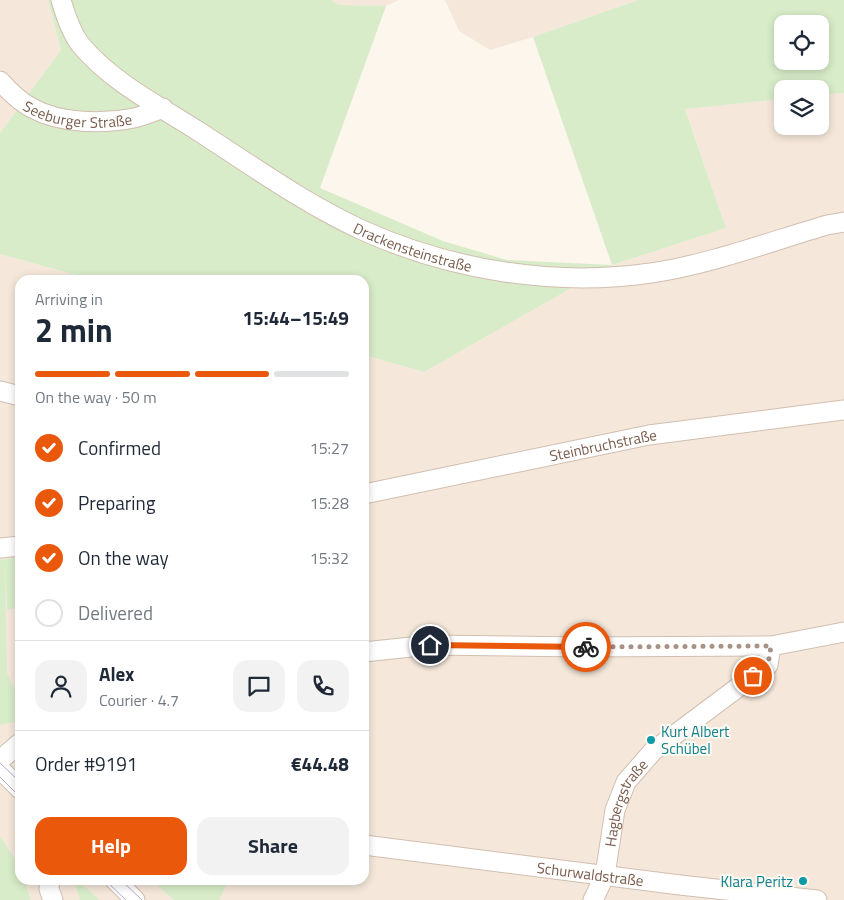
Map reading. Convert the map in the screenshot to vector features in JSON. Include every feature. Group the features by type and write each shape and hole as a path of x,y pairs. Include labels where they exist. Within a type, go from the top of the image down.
{"street":[{"name":"Drackensteinstraße","path":"61,0 79,42 96,60 130,88 317,206 361,229 405,248 449,262 495,271 546,276 608,277 652,273 707,262 826,225 844,222"},
{"name":"Seeburger Straße","path":"0,81 32,108 58,117 86,122 135,118 163,108"},
{"path":"0,391 15,395"},
{"name":"Steinbruchstraße","path":"369,493 649,435 844,410"},
{"path":"0,548 15,546"},
{"path":"369,651 430,645 582,647 771,646 844,632"},
{"name":"Hagbergstraße","path":"593,900 605,875 615,810 626,782 653,751 768,665 771,646"},
{"path":"0,760 15,747"},
{"path":"0,770 15,784"},
{"name":"Schurwaldstraße","path":"369,846 817,900"},
{"path":"50,885 49,890 53,900"},
{"path":"120,885 135,900"}],"shaded area":[{"path":"0,0 48,0 61,50 0,133"},
{"path":"331,0 399,0 386,6 339,5"},
{"path":"445,0 638,0 490,50 459,31"},
{"path":"844,93 844,900 31,900 26,885 369,885 369,356 424,372 612,265 726,228 685,108 774,100 774,135 829,135 829,94"},
{"path":"0,254 76,275 15,275 15,860 0,836"}],"green space":[{"path":"48,0 331,0 339,5 386,6 320,188 443,241 507,260 612,265 424,372 369,356 369,275 76,275 0,254 0,133 61,50"},
{"path":"638,0 844,0 844,93 829,94 829,80 774,80 774,100 685,109 726,228 612,265 533,37"},
{"path":"15,558 15,608 7,610 5,562 7,673 15,690 15,722 0,725 0,560"},
{"path":"0,836 15,859 15,885 26,885 31,900 0,900"},
{"path":"76,885 83,885 100,900 80,900"},
{"path":"157,885 226,885 219,900 174,900"}],"tram line":[{"path":"0,763 15,777"},
{"path":"0,777 15,792"},
{"path":"110,885 126,900"},
{"path":"126,885 142,900"}],"way so far":[{"path":"586,647 771,646 768,665 753,676"}],"place":[{"name":"Kurt Albert Schübel","path":"651,740"},
{"name":"Klara Peritz","path":"803,881"}],"route":[{"path":"430,645 586,647"}]}
